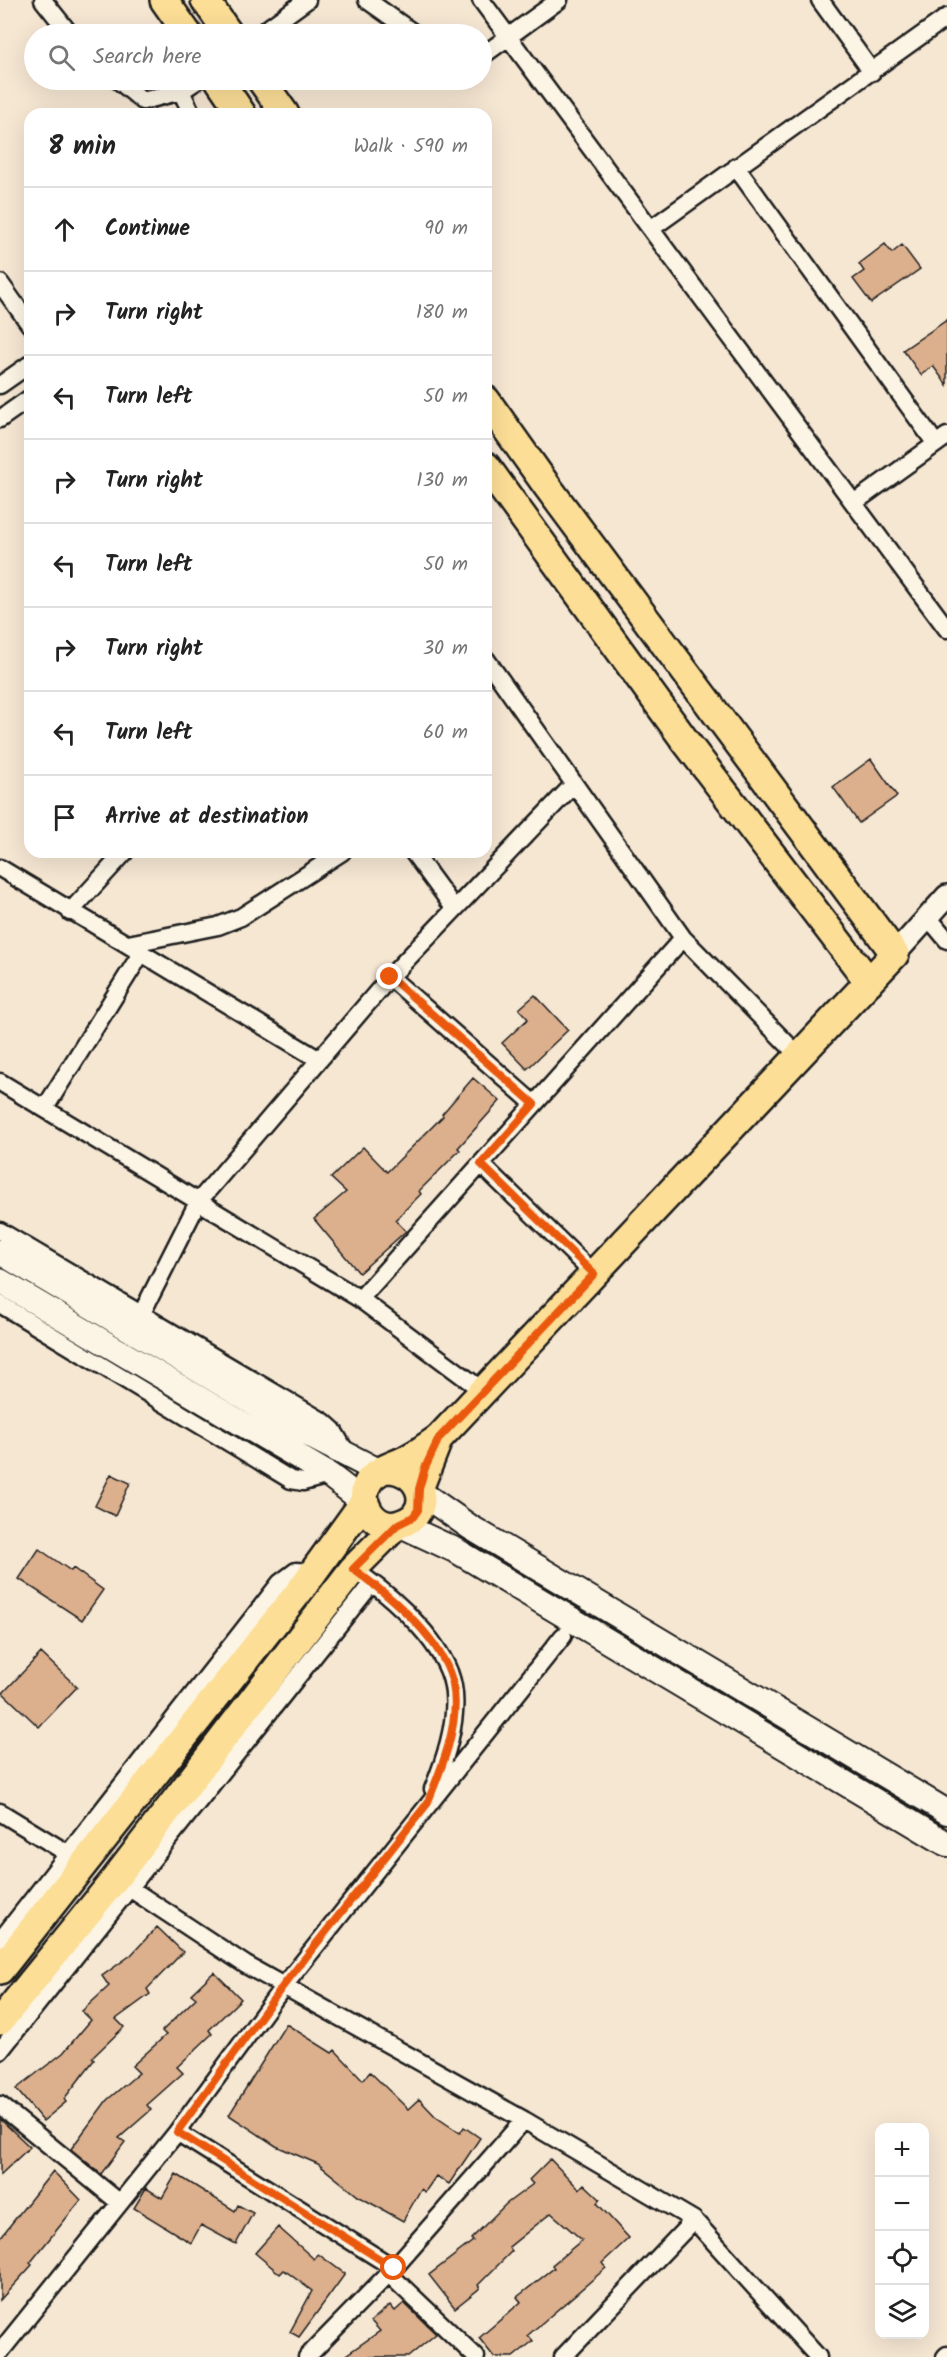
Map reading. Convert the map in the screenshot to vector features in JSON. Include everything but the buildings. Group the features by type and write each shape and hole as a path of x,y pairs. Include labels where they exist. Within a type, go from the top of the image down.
{"main road":[{"path":"164,0 181,24"},
{"path":"205,0 222,24"},
{"path":"226,90 238,108"},
{"path":"268,90 281,108"},
{"path":"0,1970 314,1572 364,1502 369,1480 382,1470 411,1457 439,1438 895,954 547,486 492,408"},
{"path":"492,474 686,742 869,982"},
{"path":"0,1252 347,1456 382,1470 404,1471 411,1476 420,1490 470,1527 947,1812"},
{"path":"0,1281 329,1475 364,1502 371,1516 379,1522 398,1525 457,1551 947,1844"},
{"path":"0,2021 363,1576 398,1525 413,1517 418,1510 425,1468 439,1438"}],"street":[{"path":"43,0 62,24"},
{"path":"274,24 307,0"},
{"path":"367,0 401,24"},
{"path":"481,0 947,629"},
{"path":"492,49 559,0"},
{"path":"820,0 872,72"},
{"path":"652,228 947,17"},
{"path":"130,90 143,101 181,91 189,108"},
{"path":"736,167 942,440 855,502"},
{"path":"0,283 24,317"},
{"path":"0,385 24,368"},
{"path":"0,419 24,402"},
{"path":"492,668 682,938 799,1056"},
{"path":"141,1315 198,1202 390,977 574,784"},
{"path":"70,912 120,858"},
{"path":"45,1108 135,948 218,926 241,917 333,858"},
{"path":"417,858 454,908"},
{"path":"0,868 318,1059"},
{"path":"895,954 947,896"},
{"path":"928,916 947,940"},
{"path":"360,1299 682,938"},
{"path":"390,977 534,1104"},
{"path":"0,1082 360,1299 483,1391"},
{"path":"481,1164 594,1274"},
{"path":"0,1231 324,1422 333,1430 347,1456"},
{"path":"0,1304 291,1480 303,1482 329,1475"},
{"path":"0,1941 280,1583 296,1570 314,1572"},
{"path":"0,2051 130,1889 363,1576 395,1601 435,1648 448,1667 454,1686 450,1730 438,1777 427,1804"},
{"path":"8,2350 177,2132 283,1986 563,1636"},
{"path":"0,1812 67,1853"},
{"path":"130,1889 283,1986 524,2120 694,2220 818,2357"},
{"path":"0,2105 120,2203"},
{"path":"307,2357 392,2271 524,2120"},
{"path":"177,2132 392,2271 476,2357"},
{"path":"563,2357 694,2220"}],"route":[{"path":"390,977 534,1104 481,1164 594,1274 439,1438 425,1468 419,1489 418,1510 413,1517 397,1525 353,1569 395,1601 418,1626 448,1667 454,1686 454,1705 447,1746 438,1777 427,1804 283,1986 177,2132 394,2268"}]}
